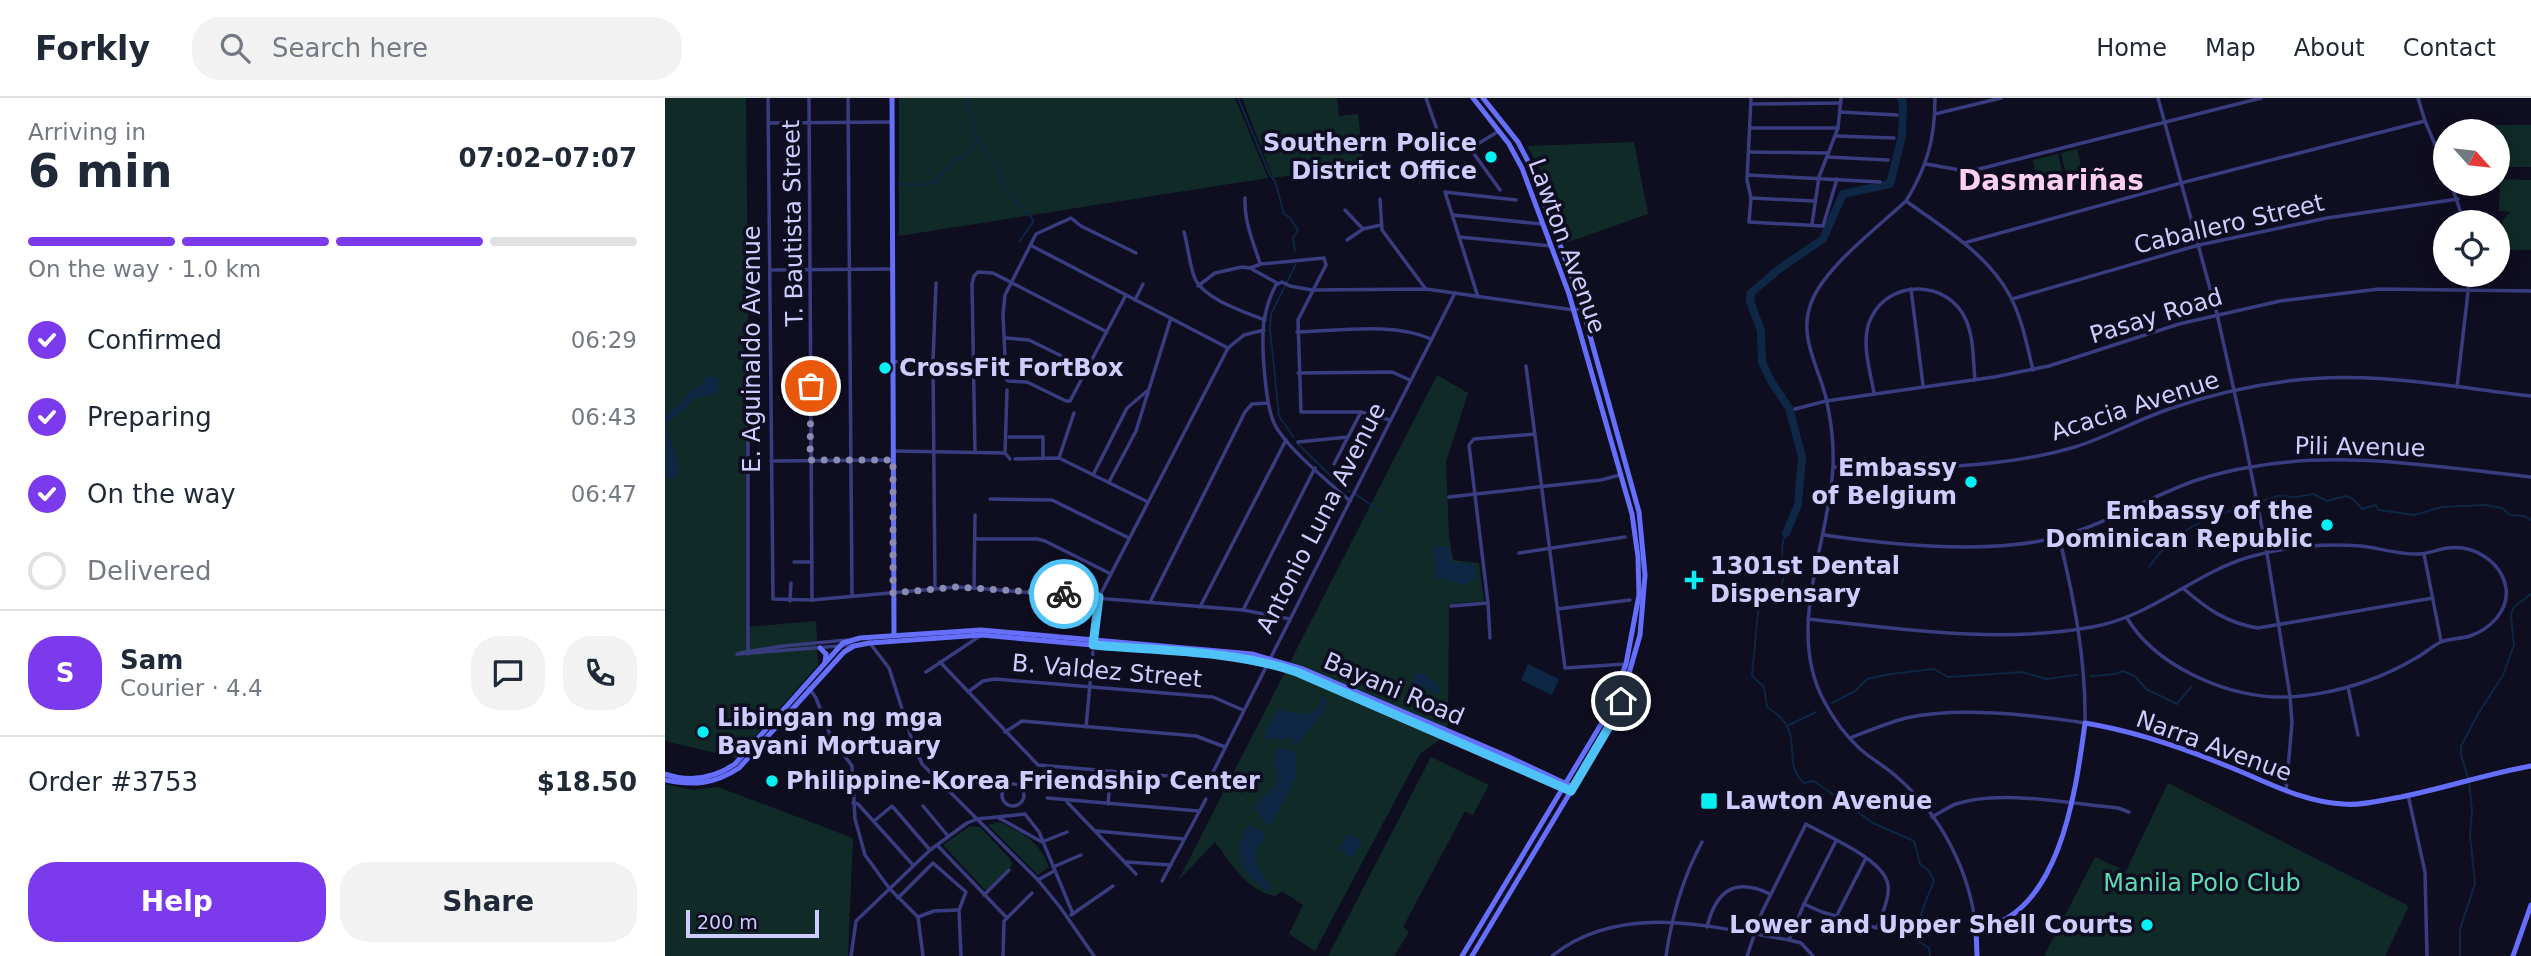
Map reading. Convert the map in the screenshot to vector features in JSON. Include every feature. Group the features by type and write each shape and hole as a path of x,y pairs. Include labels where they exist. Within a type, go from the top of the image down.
{"main road":[{"path":"892,98 894,635"},
{"name":"Lawton Avenue","path":"1462,956 1606,716 1626,664 1637,610 1639,574 1632,514 1574,310 1522,168 1499,130 1473,98"},
{"name":"Lawton Avenue","path":"1472,956 1611,724 1633,668 1640,635 1646,575 1637,501 1582,308 1532,169 1518,142 1483,98"},
{"name":"Bayani Road","path":"665,774 691,778 706,777 726,770 744,756 846,650 857,645 894,635 981,632 1093,646 1269,660 1303,669 1572,789"},
{"name":"Bayani Road","path":"665,780 690,784 706,783 729,775 750,759 824,663 840,646 852,639 981,632"},
{"path":"820,648 826,654 824,663"},
{"path":"1977,956 1976,929 2001,922 2018,910 2032,895 2058,849 2072,804 2085,723"},
{"name":"Narra Avenue","path":"2085,723 2140,734 2181,748 2286,792 2321,802 2349,805 2529,768"},
{"path":"1556,800 1556,790 1550,778 1573,773"},
{"path":"2513,956 2531,905"}],"street":[{"name":"E. Aguinaldo Avenue","path":"768,98 773,599 790,601"},
{"name":"T. Bautista Street","path":"809,98 812,600"},
{"path":"848,98 852,597"},
{"path":"1426,98 1442,144 1461,139 1471,148 1500,190"},
{"path":"1751,98 1749,222 1825,224 1837,179"},
{"path":"1935,98 1935,114 1926,164 1906,201 1822,281 1807,317 1807,336 1826,401 1833,467 1808,620 1808,646 1814,680 1825,704 1850,738 1921,801 1953,849 1969,891 1976,929"},
{"path":"1935,114 2001,98"},
{"path":"2158,98 2217,314 2267,553 2290,696 2292,732 2286,792"},
{"path":"1926,164 1960,170 1979,169 2261,98"},
{"path":"2418,98 2433,140"},
{"path":"1751,104 1841,101 1839,128 1819,177 1812,225"},
{"path":"1840,112 1897,115"},
{"path":"1964,243 2182,183 2425,121"},
{"path":"768,123 892,122"},
{"path":"1750,128 1839,128"},
{"path":"1471,148 1499,130"},
{"path":"1836,136 1894,138"},
{"path":"1749,152 1888,160"},
{"path":"1748,175 1880,182"},
{"path":"1478,297 1445,192 1516,200"},
{"path":"2457,196 2461,210"},
{"path":"1245,198 1250,232 1261,264"},
{"path":"1751,198 1814,201"},
{"path":"1380,199 1382,229 1426,289"},
{"name":"Caballero Street","path":"2012,299 2199,245 2327,218 2458,199"},
{"path":"1906,201 1984,261 2012,299 2033,370"},
{"path":"1345,211 1363,229"},
{"path":"1453,215 1544,224"},
{"path":"1126,295 1070,401 1027,382 1006,379 1003,305 1005,295 1038,232 1069,217 1120,247 1136,253"},
{"path":"1347,240 1363,229 1381,225"},
{"path":"1184,232 1198,286 1226,303 1265,320"},
{"path":"1459,237 1551,246"},
{"path":"1032,246 1228,348"},
{"path":"1250,268 1261,264 1324,257 1326,265 1298,320 1301,412 1361,412 1390,420"},
{"path":"1198,286 1215,273 1242,267 1250,268 1280,283 1312,290 1426,289 1574,310 1582,308"},
{"path":"770,270 891,268"},
{"path":"975,452 974,276 978,272 986,272 1011,282 1107,332"},
{"path":"935,589 933,361 936,283"},
{"path":"1280,283 1270,296 1264,330 1268,403 1274,424 1286,440 1350,501"},
{"path":"1135,300 1143,284"},
{"path":"2457,387 2469,287"},
{"path":"1874,393 1867,347 1870,319 1890,296 1911,289 1922,288 1941,293 1961,312 1969,330 1975,380"},
{"path":"1911,289 1923,386"},
{"name":"Pasay Road","path":"1795,409 1874,393 2033,370 2217,314 2270,303 2339,292 2379,289 2531,291"},
{"name":"Antonio Luna Avenue","path":"940,662 1038,765 1203,779 1211,776 1455,293"},
{"path":"1109,482 1136,431 1171,318"},
{"path":"1297,332 1394,329 1417,332 1431,339"},
{"path":"1086,727 1099,597 1228,348 1244,335 1264,330"},
{"path":"1005,338 1029,340 1088,369"},
{"path":"892,362 973,362"},
{"path":"1526,366 1565,668 1626,664"},
{"path":"1299,373 1392,372 1411,380"},
{"name":"Acacia Avenue","path":"1833,467 1938,468 2057,452 2171,408 2289,381 2322,378 2397,380 2531,396"},
{"path":"1007,390 1005,453 1010,459"},
{"path":"1093,474 1127,408 1147,391"},
{"path":"1150,602 1245,412 1252,404 1268,403"},
{"path":"748,409 748,652"},
{"path":"1059,458 1074,412"},
{"path":"1334,464 1361,412"},
{"path":"1490,638 1471,442 1474,439 1535,434"},
{"path":"1009,437 1043,437 1043,458"},
{"path":"1298,442 1348,437"},
{"path":"1200,607 1286,440"},
{"path":"893,451 1005,453"},
{"path":"1015,459 1059,458 1148,502"},
{"name":"Pili Avenue","path":"1824,535 1891,543 1957,546 1995,545 2059,537 2109,519 2195,481 2250,467 2324,459 2404,463 2531,477"},
{"path":"771,461 893,460"},
{"path":"1243,610 1315,468"},
{"path":"1449,498 1601,480 1622,475"},
{"path":"990,499 1052,500 1129,538"},
{"path":"974,588 975,515"},
{"path":"1519,553 1625,537"},
{"path":"2059,537 2084,670 2085,723"},
{"path":"975,539 1045,541 1111,574"},
{"path":"1808,620 1924,632 1980,634 2078,629 2127,618 2221,567 2267,553 2311,546 2337,545 2424,554 2459,547 2476,551 2494,565 2506,590 2504,608 2489,626 2468,636 2441,642 2387,673 2348,687 2290,696 2259,695 2216,685 2169,661 2144,640 2127,618"},
{"path":"2424,554 2441,642"},
{"path":"795,562 812,562"},
{"path":"791,583 790,601 974,588 1243,610 1290,619"},
{"path":"2184,589 2207,609 2230,622 2258,628 2433,598"},
{"path":"1557,609 1630,600"},
{"path":"1451,606 1488,603"},
{"path":"926,671 981,632"},
{"path":"748,652 852,639"},
{"path":"869,640 889,667 921,762 1038,880 1094,956"},
{"path":"748,652 857,645"},
{"name":"B. Valdez Street","path":"968,692 989,679 1213,697 1243,710"},
{"path":"808,687 831,737 852,766 853,803 857,830 865,855 898,899 918,917 923,956"},
{"path":"2348,687 2358,735"},
{"name":"Narra Avenue","path":"1850,738 1889,723 1923,715 2018,715 2085,723"},
{"path":"1005,732 1022,721 1196,736 1225,747"},
{"path":"1108,805 1111,771"},
{"path":"1005,803 1013,806 1020,803 1024,796 1020,786 1013,783 1005,786 1001,796 1005,803 1005,816"},
{"path":"2408,795 2425,872 2427,956"},
{"path":"1047,798 1199,811"},
{"path":"1932,817 1954,805 2006,798 2118,808 2129,812"},
{"path":"1162,881 1206,799"},
{"path":"1066,801 1136,874"},
{"path":"853,803 874,821 913,865"},
{"path":"874,821 892,806 930,850"},
{"path":"923,806 948,836"},
{"path":"851,956 856,921 930,850 977,819 1025,814 1035,825 1073,914"},
{"path":"999,818 1042,842"},
{"path":"1747,956 1752,934 1806,824 1877,864 1888,882 1889,889 1877,928 1836,917 1804,904"},
{"path":"1095,831 1184,839"},
{"path":"1042,842 1067,832"},
{"path":"1789,940 1836,841"},
{"path":"1666,956 1671,923 1684,879 1702,842"},
{"path":"937,845 1007,918"},
{"path":"1038,880 1081,855"},
{"path":"1836,917 1866,858"},
{"path":"1124,862 1171,864"},
{"path":"898,899 933,863 966,892 959,910 961,956"},
{"path":"984,895 1009,870"},
{"path":"1068,918 1113,886"},
{"path":"1707,927 1715,901 1728,890 1745,886 1770,894"},
{"path":"1003,956 1004,921 1032,892"},
{"path":"918,917 934,911 959,910"},
{"path":"1552,956 1579,939 1632,923 1671,923 1789,940 1801,943 1813,956"}],"green space":[{"path":"665,98 746,98 748,627 816,621 818,665 736,758 665,741"},
{"path":"899,98 1235,98 1268,178 899,236"},
{"path":"1242,98 1337,98 1339,116 1358,114 1364,164 1273,178"},
{"path":"2510,125 2531,125 2531,167 2510,167"},
{"path":"1634,142 1648,214 1566,243 1546,180 1527,146"},
{"path":"2077,149 2085,181 2069,185 2061,153"},
{"path":"2058,154 2064,180 2039,187 2033,160"},
{"path":"2510,179 2531,180 2531,250 2510,250 2511,212 2499,210 2499,196 2510,196"},
{"path":"1437,375 1468,393 1446,462 1449,536 1453,560 1479,563 1484,601 1449,604 1448,725 1441,739 1420,754 1315,951 1289,934 1303,905 1282,891 1275,896 1256,888 1241,875 1215,842 1178,881"},
{"path":"1431,757 1489,785 1473,815 1465,811 1403,927 1409,932 1394,956 1328,956"},
{"name":"Manila Polo Club","path":"2168,783 2409,906 2385,956 2044,956 2095,857 2126,871"},
{"path":"665,784 693,790 718,787 853,838 848,956 665,956"},
{"path":"1000,822 1030,839 1049,867 1038,875 988,825"},
{"path":"970,826 980,827 1011,860 1012,865 986,891 943,845"}],"water":[{"path":"710,375 718,379 719,388 716,394 693,399 667,425 678,469 677,476 673,479 665,478 665,415 682,403 688,392 701,386"},
{"path":"1433,545 1449,547 1452,562 1475,565 1477,577 1464,585 1436,577"},
{"path":"1528,664 1559,679 1552,695 1521,680"},
{"path":"1415,673 1424,674 1440,688 1440,694 1412,684"},
{"path":"1322,697 1327,699 1319,718 1297,745 1293,744 1292,738 1264,738 1278,710 1306,715 1318,709"},
{"path":"1278,748 1295,751 1297,776 1271,825 1267,824 1255,809 1257,803 1277,784 1277,770 1272,764"},
{"path":"1249,825 1266,835 1257,851 1256,862 1272,889 1270,891 1253,880 1242,863 1240,844"},
{"path":"1349,834 1361,842 1353,856 1340,848"}],"waterway":[{"path":"965,98 972,115 976,137 997,167 1007,193 1032,218 1033,222 1019,242"},
{"path":"1238,98 1270,175 1275,181 1284,214 1298,230 1293,238 1295,251"},
{"path":"1786,533 1798,505 1802,457 1789,408 1762,362 1761,331 1750,301 1751,293 1779,269 1823,239 1843,194 1890,184 1902,136 1901,98"},
{"path":"899,184 922,185 935,182 949,165 965,155 977,141"},
{"path":"1294,438 1279,416 1270,329 1271,314 1296,264"},
{"path":"1298,444 1350,492"},
{"path":"1355,494 1380,511"},
{"path":"2262,501 2278,496 2313,494 2327,501 2346,496 2362,509 2376,505 2379,510 2414,515 2442,507 2485,505 2502,508 2510,515 2525,516 2531,520"},
{"path":"2149,567 2169,544 2193,526 2219,514 2249,506"},
{"path":"1786,533 1782,548 1783,581 1778,591 1758,612 1752,676 1764,687 1767,707 1780,716 1787,726 1791,736 1794,765 1804,783 1814,781 1873,823 1914,841 1920,864 1934,880 1920,917 1918,933 1918,941 1929,948 1930,956"},
{"path":"2468,778 2461,746 2503,675 2514,645 2511,615 2514,607 2531,594"},
{"path":"1832,703 1855,691 1867,679 1934,669 1948,677 2022,672 2046,679 2077,675"},
{"path":"2091,676 2123,671 2136,677 2146,689 2177,704 2191,687"},
{"path":"1789,725 1816,712"},
{"path":"2460,956 2460,929 2475,884 2470,836 2472,810 2469,782"}],"way so far":[{"path":"811,386 810,460 893,460 893,593 956,587 1064,594"}],"place":[{"name":"Southern Police District Office","path":"1491,157"},
{"name":"CrossFit FortBox","path":"885,368"},
{"name":"Embassy of Belgium","path":"1971,482"},
{"name":"Embassy of the Dominican Republic","path":"2327,525"},
{"name":"1301st Dental Dispensary","path":"1694,580"},
{"name":"Libingan ng mga Bayani Mortuary","path":"703,732"},
{"name":"Philippine-Korea Friendship Center","path":"772,781"},
{"name":"Lawton Avenue","path":"1709,801"},
{"name":"Lower and Upper Shell Courts","path":"2147,925"}],"district":[{"name":"Dasmariñas","path":"2051,180"}],"route":[{"path":"1064,594 1099,597 1093,645 1231,657 1268,663 1297,672 1571,791 1621,701"}]}
